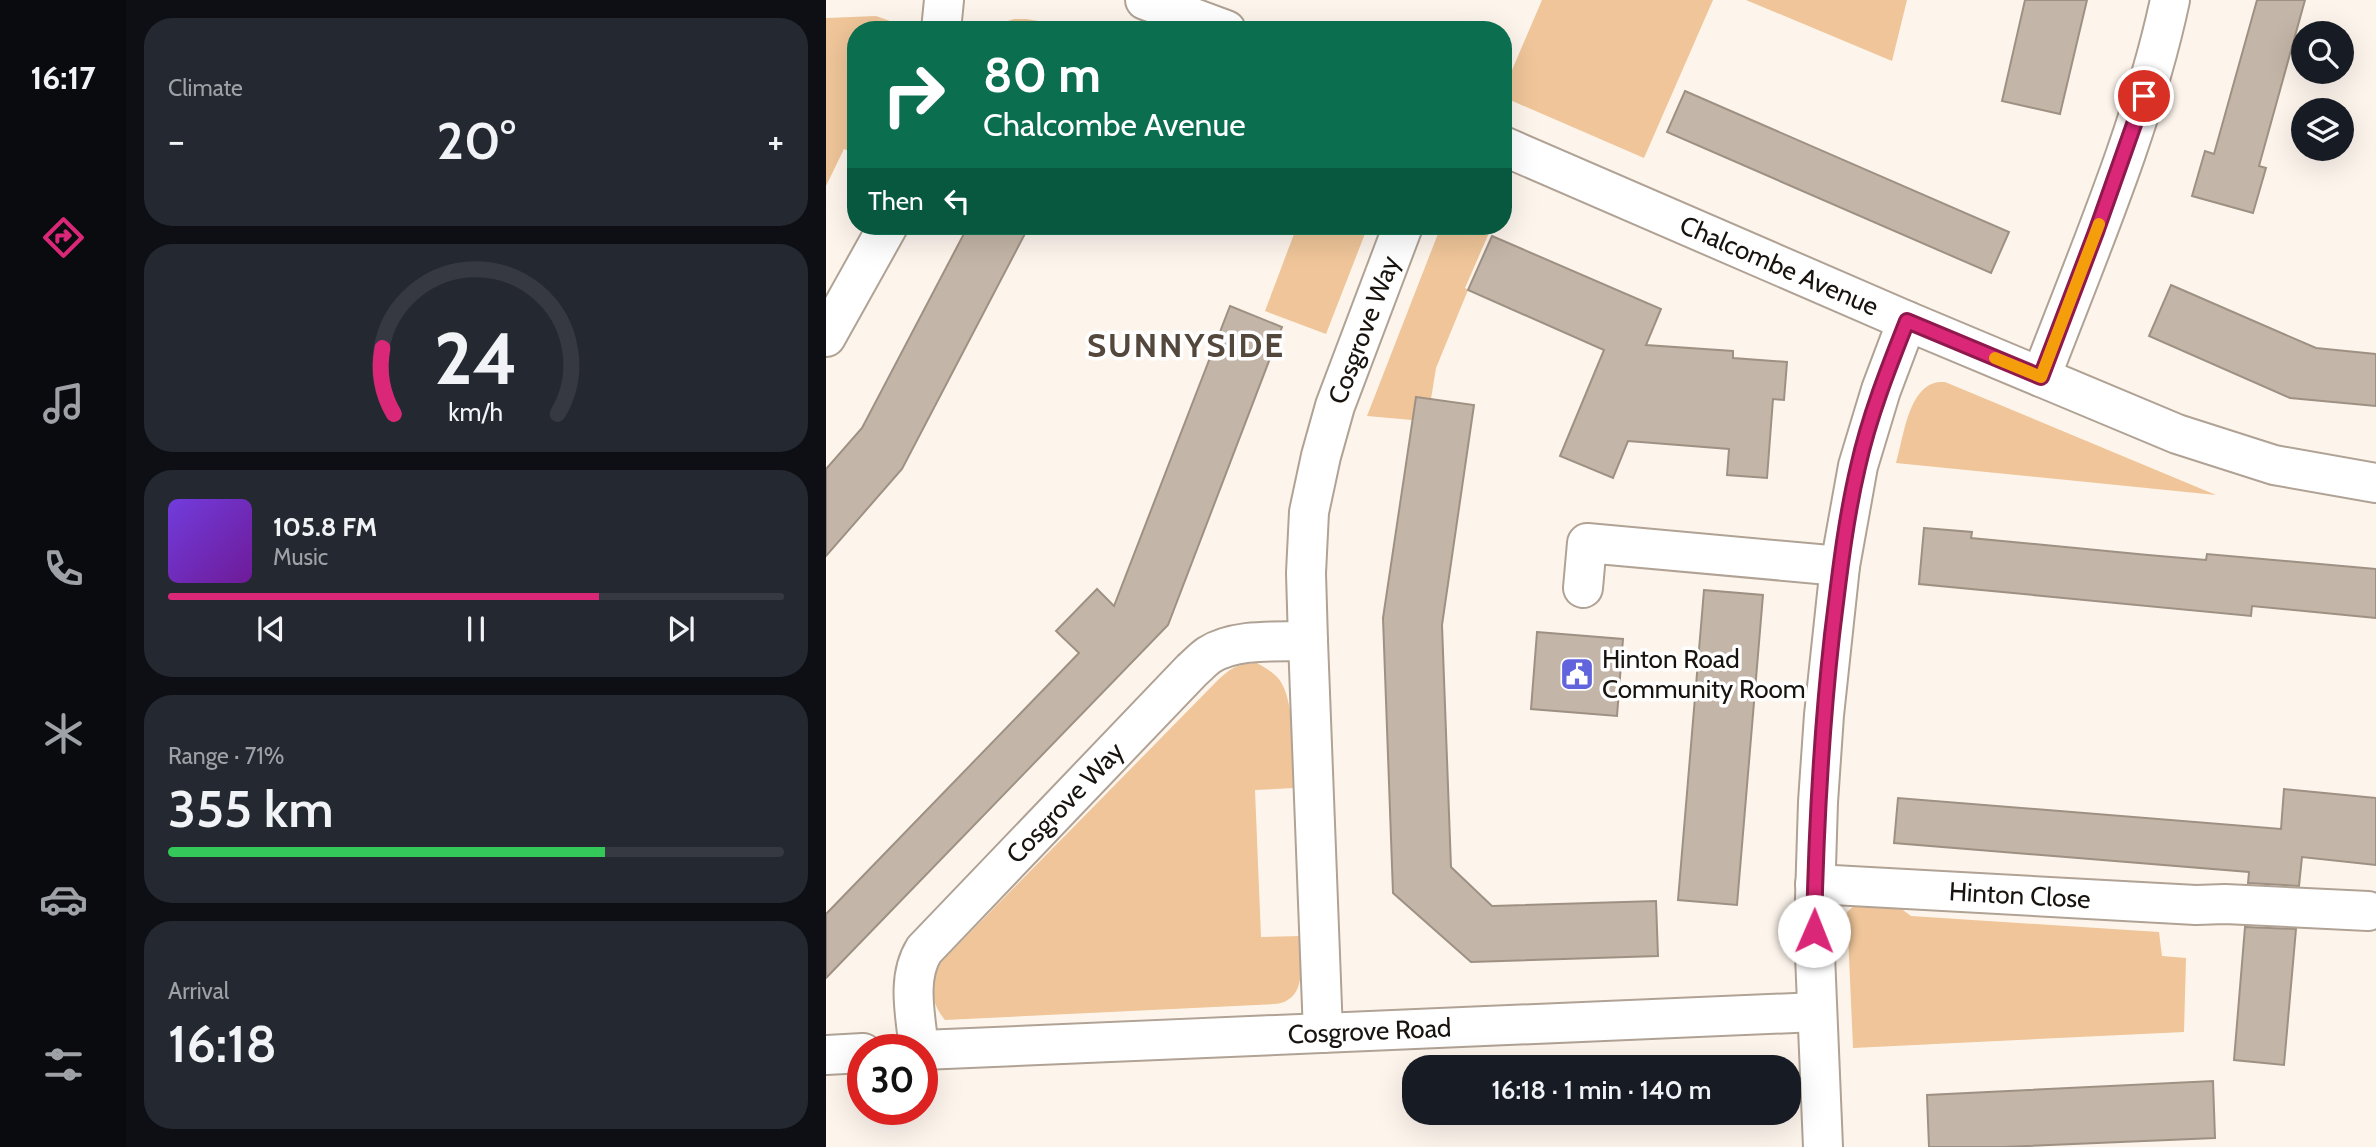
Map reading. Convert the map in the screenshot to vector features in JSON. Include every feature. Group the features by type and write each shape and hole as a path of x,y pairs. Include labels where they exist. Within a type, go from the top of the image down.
{"street":[{"path":"942,21 944,0"},
{"path":"1145,0 1222,18"},
{"path":"2041,377 2144,96 2170,0"},
{"name":"Chalcombe Avenue","path":"1512,150 2176,434 2274,465 2376,483"},
{"path":"826,337 883,235"},
{"name":"Cosgrove Way","path":"1323,1033 1306,573 1309,512 1335,406 1401,235"},
{"path":"1823,1147 1815,884 1824,715 1840,566 1858,466 1881,390 1907,321"},
{"path":"1583,587 1587,544 1840,566"},
{"name":"Cosgrove Way","path":"918,1034 913,981 916,963 934,940 1192,670 1210,655 1230,647 1308,640"},
{"name":"Hinton Close","path":"1815,884 2196,905 2368,911"},
{"name":"Cosgrove Road","path":"938,1049 1817,1012"},
{"path":"826,1055 847,1054"}],"shaded area":[{"path":"1542,0 1713,0 1644,158 1512,101 1512,70"},
{"path":"1746,0 1907,0 1892,61"},
{"path":"876,16 890,21 847,21 847,150 844,149 826,186 826,18"},
{"path":"1026,19 1038,21 1008,21"},
{"path":"1294,235 1364,235 1326,334 1265,311"},
{"path":"1437,235 1488,235 1465,288 1468,290 1436,368 1431,399 1416,397 1412,420 1367,416"},
{"path":"1939,382 1945,382 2216,495 1896,463 1914,403 1920,393"},
{"path":"1257,663 1280,680 1291,720 1294,788 1255,790 1261,937 1300,936 1300,978 1293,995 1286,1001 1275,1004 945,1020 934,1001 937,966 1217,681 1235,667"},
{"path":"1887,898 1911,916 2159,932 2162,956 2186,958 2184,1032 1853,1048 1847,912 1858,902"}],"building":[{"path":"2025,0 2087,0 2060,114 2002,101"},
{"path":"2257,0 2305,0 2299,21 2291,21 2291,51 2259,166 2266,168 2253,213 2192,196 2205,151 2214,154"},
{"path":"1685,91 2009,232 1991,273 1667,132"},
{"path":"963,235 1024,235 902,469 826,556 826,469 862,428"},
{"path":"1492,236 1661,309 1646,345 1733,351 1733,358 1787,362 1784,400 1773,399 1767,478 1727,475 1729,449 1628,441 1613,478 1560,456 1604,350 1468,290"},
{"path":"2171,285 2316,348 2376,354 2376,406 2290,398 2149,336"},
{"path":"1230,306 1282,327 1168,625 826,978 826,914 1079,653 1056,631 1097,589 1114,606"},
{"path":"1416,397 1474,405 1442,625 1451,867 1492,906 1656,901 1658,956 1471,962 1393,893 1383,618"},
{"path":"1924,528 1972,532 1971,538 2148,555 2206,560 2207,554 2376,569 2376,618 2252,606 2251,616 1919,584"},
{"path":"1704,590 1763,595 1737,905 1678,900"},
{"name":"Hinton Road Community Room","path":"1537,632 1623,639 1617,716 1531,709"},
{"path":"2284,789 2376,798 2376,865 2302,857 2299,886 2248,883 2249,872 1894,843 1898,798 2281,829"},
{"path":"2245,927 2296,929 2284,1065 2234,1060"},
{"path":"2213,1081 2215,1138 2003,1147 1929,1147 1927,1095"}],"slow traffic":[{"path":"1995,358 2041,377 2099,224"}],"place":[{"name":"Hinton Road Community Room","path":"1577,674"}],"district":[{"name":"SUNNYSIDE","path":"1186,345"}],"route":[{"path":"1814,931 1824,715 1840,566 1858,466 1896,347 1907,321 2041,377 2144,96"}]}
